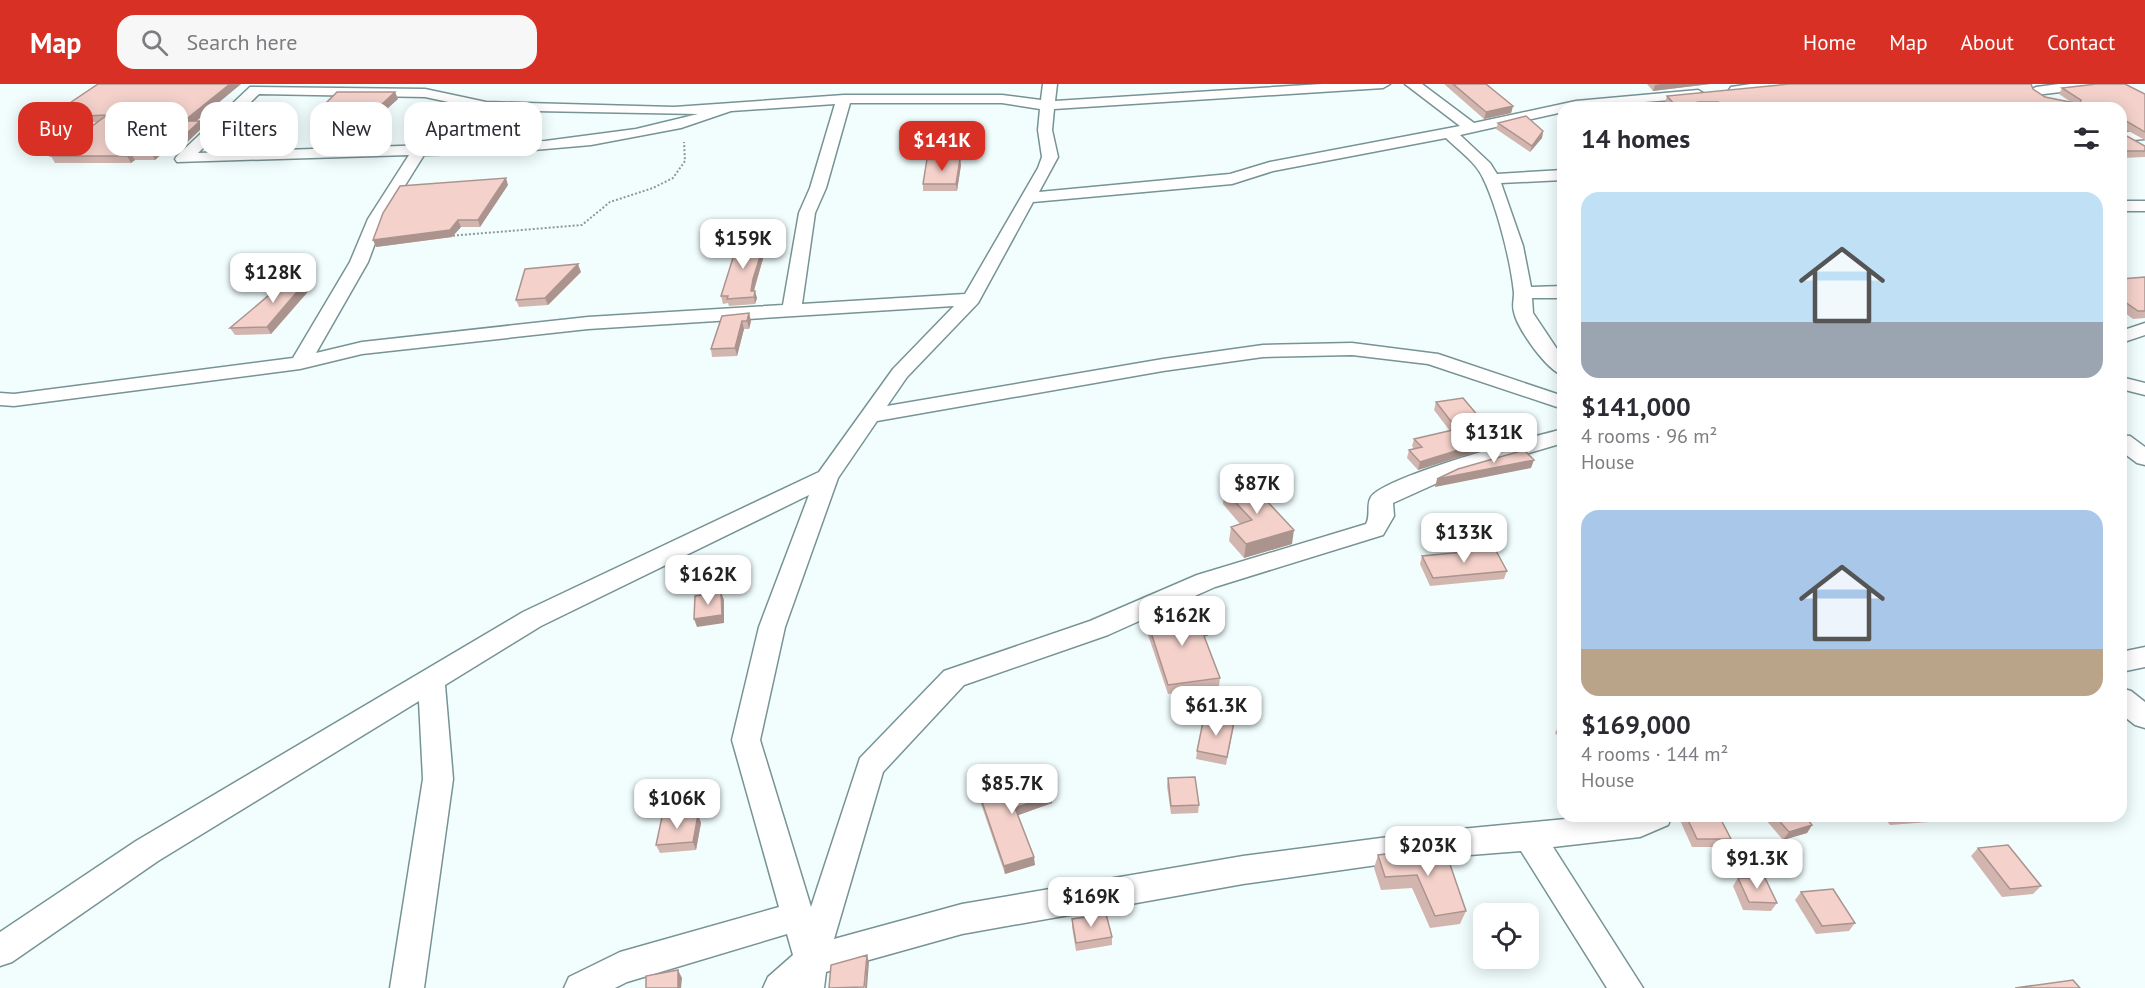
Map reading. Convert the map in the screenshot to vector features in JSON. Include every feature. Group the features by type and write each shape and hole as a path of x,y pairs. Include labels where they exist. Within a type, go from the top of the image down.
{"street":[{"path":"924,84 954,100"},
{"path":"809,974 799,916 746,740 772,627 827,477 900,373 971,299 1046,168 1050,156 1045,130 1050,84"},
{"path":"542,107 675,111 725,110 844,99 1002,99 1046,105 1139,103 1383,84"},
{"path":"1412,84 1437,100 1471,128"},
{"path":"1635,84 1661,102"},
{"path":"1622,102 1787,84"},
{"path":"2030,87 2093,84"},
{"path":"2030,87 2057,102"},
{"path":"404,151 318,152 183,159 255,90 425,93 467,102"},
{"path":"792,310 807,213 818,188 844,99"},
{"path":"542,145 598,139 684,124 725,110"},
{"path":"1028,198 1233,179 1270,167 1557,110"},
{"path":"1449,133 1484,166 1492,179 1506,217 1524,293 1523,313 1548,354 1557,363"},
{"path":"2127,136 2145,134"},
{"path":"2127,139 2145,149"},
{"path":"300,363 359,262 376,219 416,156"},
{"path":"1492,179 1557,175"},
{"path":"2127,206 2145,206"},
{"path":"1524,293 1557,292"},
{"path":"0,399 14,400 300,363 362,348 588,323 971,299"},
{"path":"2127,335 2145,328"},
{"path":"868,416 1163,365 1263,351 1352,349 1431,358 1557,401"},
{"path":"2127,384 2145,389"},
{"path":"809,974 870,766 954,678 1099,628 1206,581 1375,529 1382,516 1381,500 1413,482 1557,437"},
{"path":"2127,445 2145,458"},
{"path":"0,951 147,852 532,619 827,477"},
{"path":"2127,661 2145,657"},
{"path":"407,988 438,779 431,680"},
{"path":"2127,704 2145,717"},
{"path":"780,988 809,974 962,919 1243,870 1419,846 1529,837 1644,822"},
{"path":"1529,837 1626,988"},
{"path":"581,988 620,968 799,916"}],"path":[{"path":"444,236 582,225 589,220 592,213 611,202 675,176 685,161 684,124"}],"building":[{"path":"98,84 230,84 208,102 200,102 200,108 188,118 188,102 105,102 105,115 93,116 93,102 71,102"},
{"path":"1453,84 1486,84 1513,106 1486,112"},
{"path":"1789,84 2031,84 2033,89 2045,97 2070,102 1672,102 1667,96"},
{"path":"2096,84 2125,84 2145,94 2145,132 2127,122 2127,102 2080,102 2081,100 2062,88"},
{"path":"337,92 395,92 384,102 327,102"},
{"path":"105,116 105,156 93,156 93,125"},
{"path":"1526,116 1543,131 1532,146 1498,123"},
{"path":"188,121 200,121 188,132"},
{"path":"2127,136 2145,146 2145,151 2127,151"},
{"path":"927,159 960,159 956,184 923,184"},
{"path":"506,178 478,220 458,220 450,230 373,240 383,213 400,186"},
{"path":"765,241 753,279 751,291 755,291 754,297 727,299 728,296 721,296 738,242"},
{"path":"578,264 545,298 516,300 525,269"},
{"path":"299,270 308,279 267,327 230,328"},
{"path":"2145,277 2145,311 2138,311 2127,303 2127,278"},
{"path":"749,313 747,321 742,321 735,348 711,349 722,316"},
{"path":"1463,398 1484,423 1497,420 1510,434 1420,462 1409,450 1422,447 1414,439 1457,429 1436,402"},
{"path":"1524,450 1534,460 1437,479 1458,469"},
{"path":"1249,482 1294,530 1246,544 1231,527 1252,520 1224,490"},
{"path":"1495,549 1507,571 1433,578 1422,556"},
{"path":"721,592 722,615 694,619 695,596"},
{"path":"1194,607 1207,635 1204,636 1220,678 1168,685 1146,617"},
{"path":"1204,717 1234,722 1227,757 1197,751"},
{"path":"1040,773 1052,795 1015,808 1034,857 1004,866 979,793"},
{"path":"1195,777 1199,805 1171,806 1168,778"},
{"path":"698,815 693,842 656,845 662,817"},
{"path":"1689,822 1722,822 1731,839 1697,839"},
{"path":"1780,822 1810,822 1812,825 1789,832"},
{"path":"2008,845 2041,886 2010,889 1978,848"},
{"path":"1444,847 1466,911 1435,916 1417,875 1385,877 1378,855"},
{"path":"1738,878 1765,878 1777,903 1749,902"},
{"path":"1833,889 1855,923 1822,926 1801,892"},
{"path":"1106,914 1112,937 1076,943 1072,919"},
{"path":"867,955 864,987 829,988 831,965"},
{"path":"678,970 678,988 646,988 646,976"},
{"path":"2073,980 2080,988 2015,988"}]}
